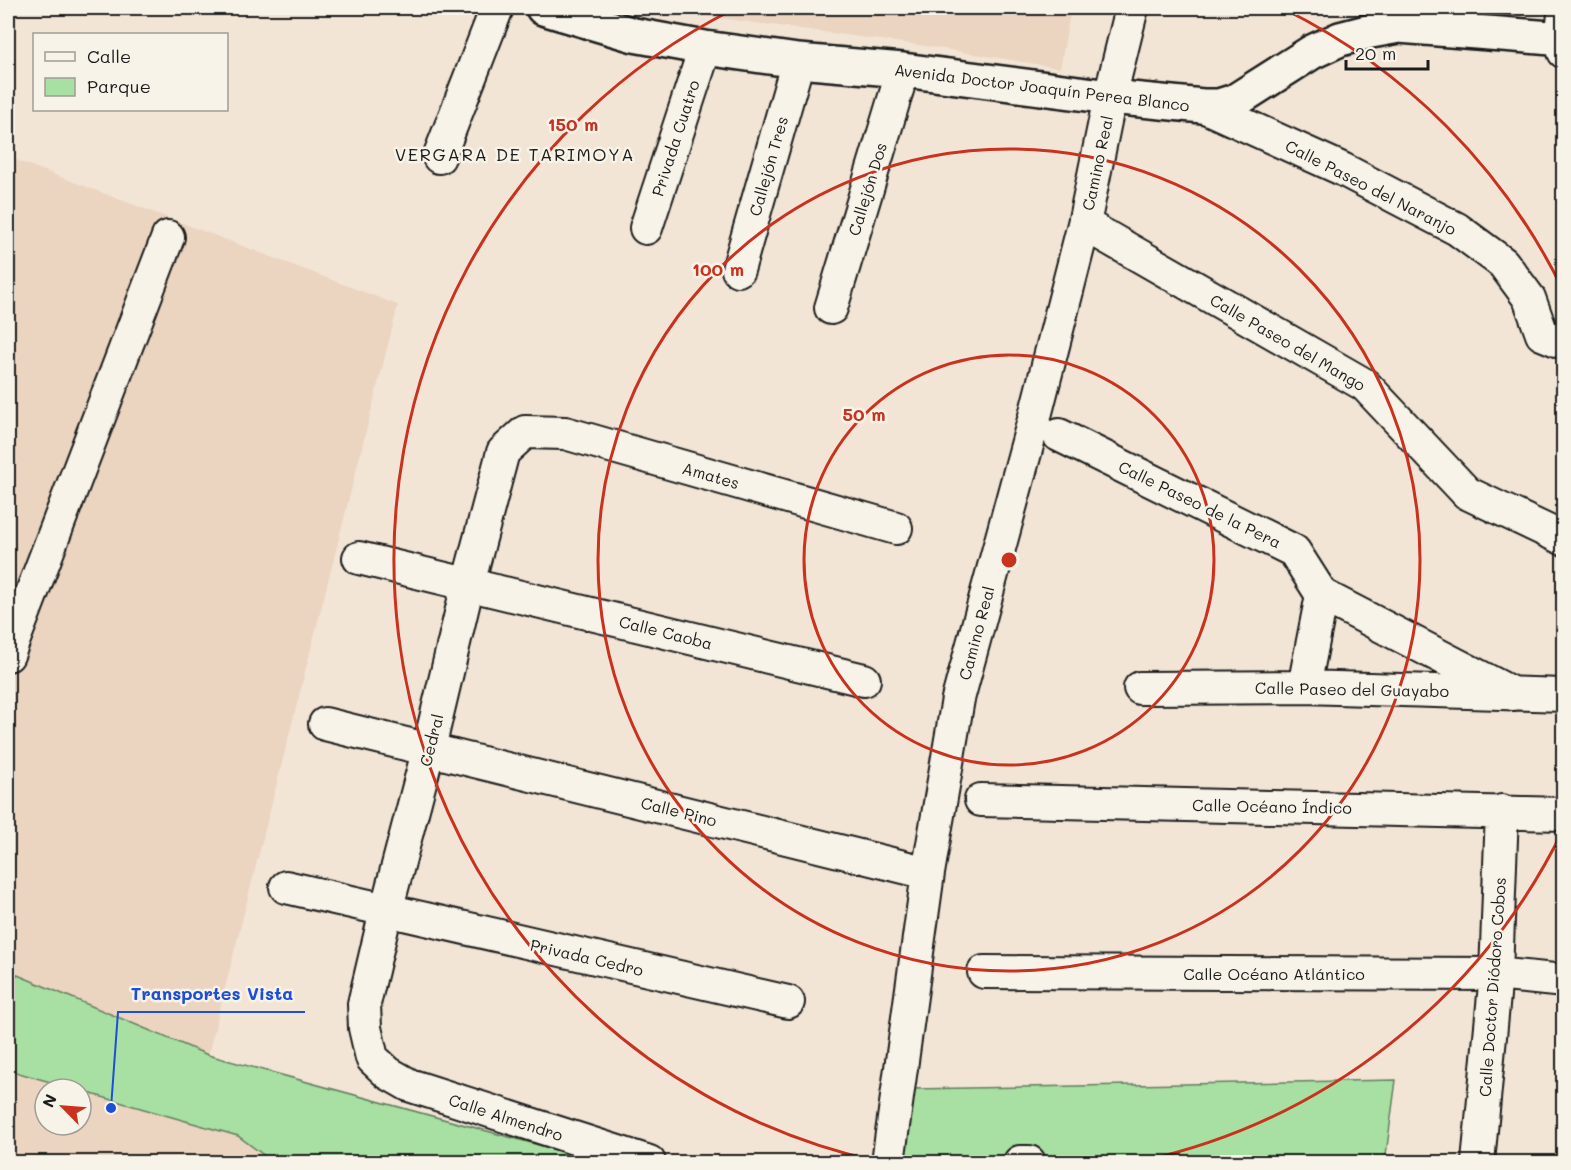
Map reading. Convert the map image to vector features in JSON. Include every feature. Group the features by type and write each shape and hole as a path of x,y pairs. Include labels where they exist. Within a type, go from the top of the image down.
{"main road":[{"name":"Avenida Doctor Joaquín Perea Blanco","path":"543,8 634,34 705,48 798,61 903,70 1110,98 1203,106 1219,106 1235,101 1312,52 1341,39 1371,31 1400,26 1563,36"}],"street":[{"path":"439,157 497,8"},
{"name":"Camino Real","path":"888,1162 928,873 958,699 1035,416 1084,224 1110,98 1132,8"},
{"name":"Privada Cuatro","path":"646,228 705,48"},
{"name":"Callejón Tres","path":"738,270 798,61"},
{"name":"Callejón Dos","path":"831,308 903,70"},
{"name":"Calle Paseo del Naranjo","path":"1203,106 1342,169 1457,229 1503,263 1529,298 1542,334 1563,343"},
{"name":"Calle Paseo del Mango","path":"1084,224 1365,385 1467,493 1563,539"},
{"path":"8,655 168,237"},
{"name":"Amates","path":"525,432 565,434 896,528"},
{"name":"Cedral","path":"372,1058 365,1029 364,1004 386,911 429,748 468,584 504,452 525,432"},
{"name":"Calle Paseo de la Pera","path":"1059,435 1294,550 1322,595"},
{"name":"Calle Caoba","path":"359,558 864,680"},
{"path":"1304,687 1322,595 1513,694"},
{"name":"Calle Paseo del Guayabo","path":"1140,688 1304,687 1563,695"},
{"name":"Calle Pino","path":"324,724 429,748 928,873"},
{"name":"Calle Océano Índico","path":"981,800 1563,814"},
{"name":"Calle Doctor Diódoro Cobos","path":"1478,1162 1496,974 1502,811"},
{"name":"Privada Cedro","path":"286,887 788,1002"},
{"name":"Calle Océano Atlántico","path":"984,972 1496,974 1563,981"},
{"name":"Calle Almendro","path":"372,1058 388,1073 409,1085 648,1162"},
{"path":"1020,1162 1029,1162"}],"shaded area":[{"path":"647,8 1071,8 1060,68 926,46"},
{"path":"8,157 398,305 208,1055 8,971"},
{"path":"8,1070 33,1077 33,1137 93,1137 93,1094 238,1136 273,1162 8,1162"}],"green space":[{"path":"8,971 208,1055 601,1162 273,1162 238,1136 93,1094 93,1077 33,1077 8,1070"},
{"path":"1396,1080 1385,1162 899,1162 913,1089"}],"place":[{"name":"Transportes Vista","path":"111,1108"}],"district":[{"name":"VERGARA DE TARIMOYA","path":"515,154"}]}
